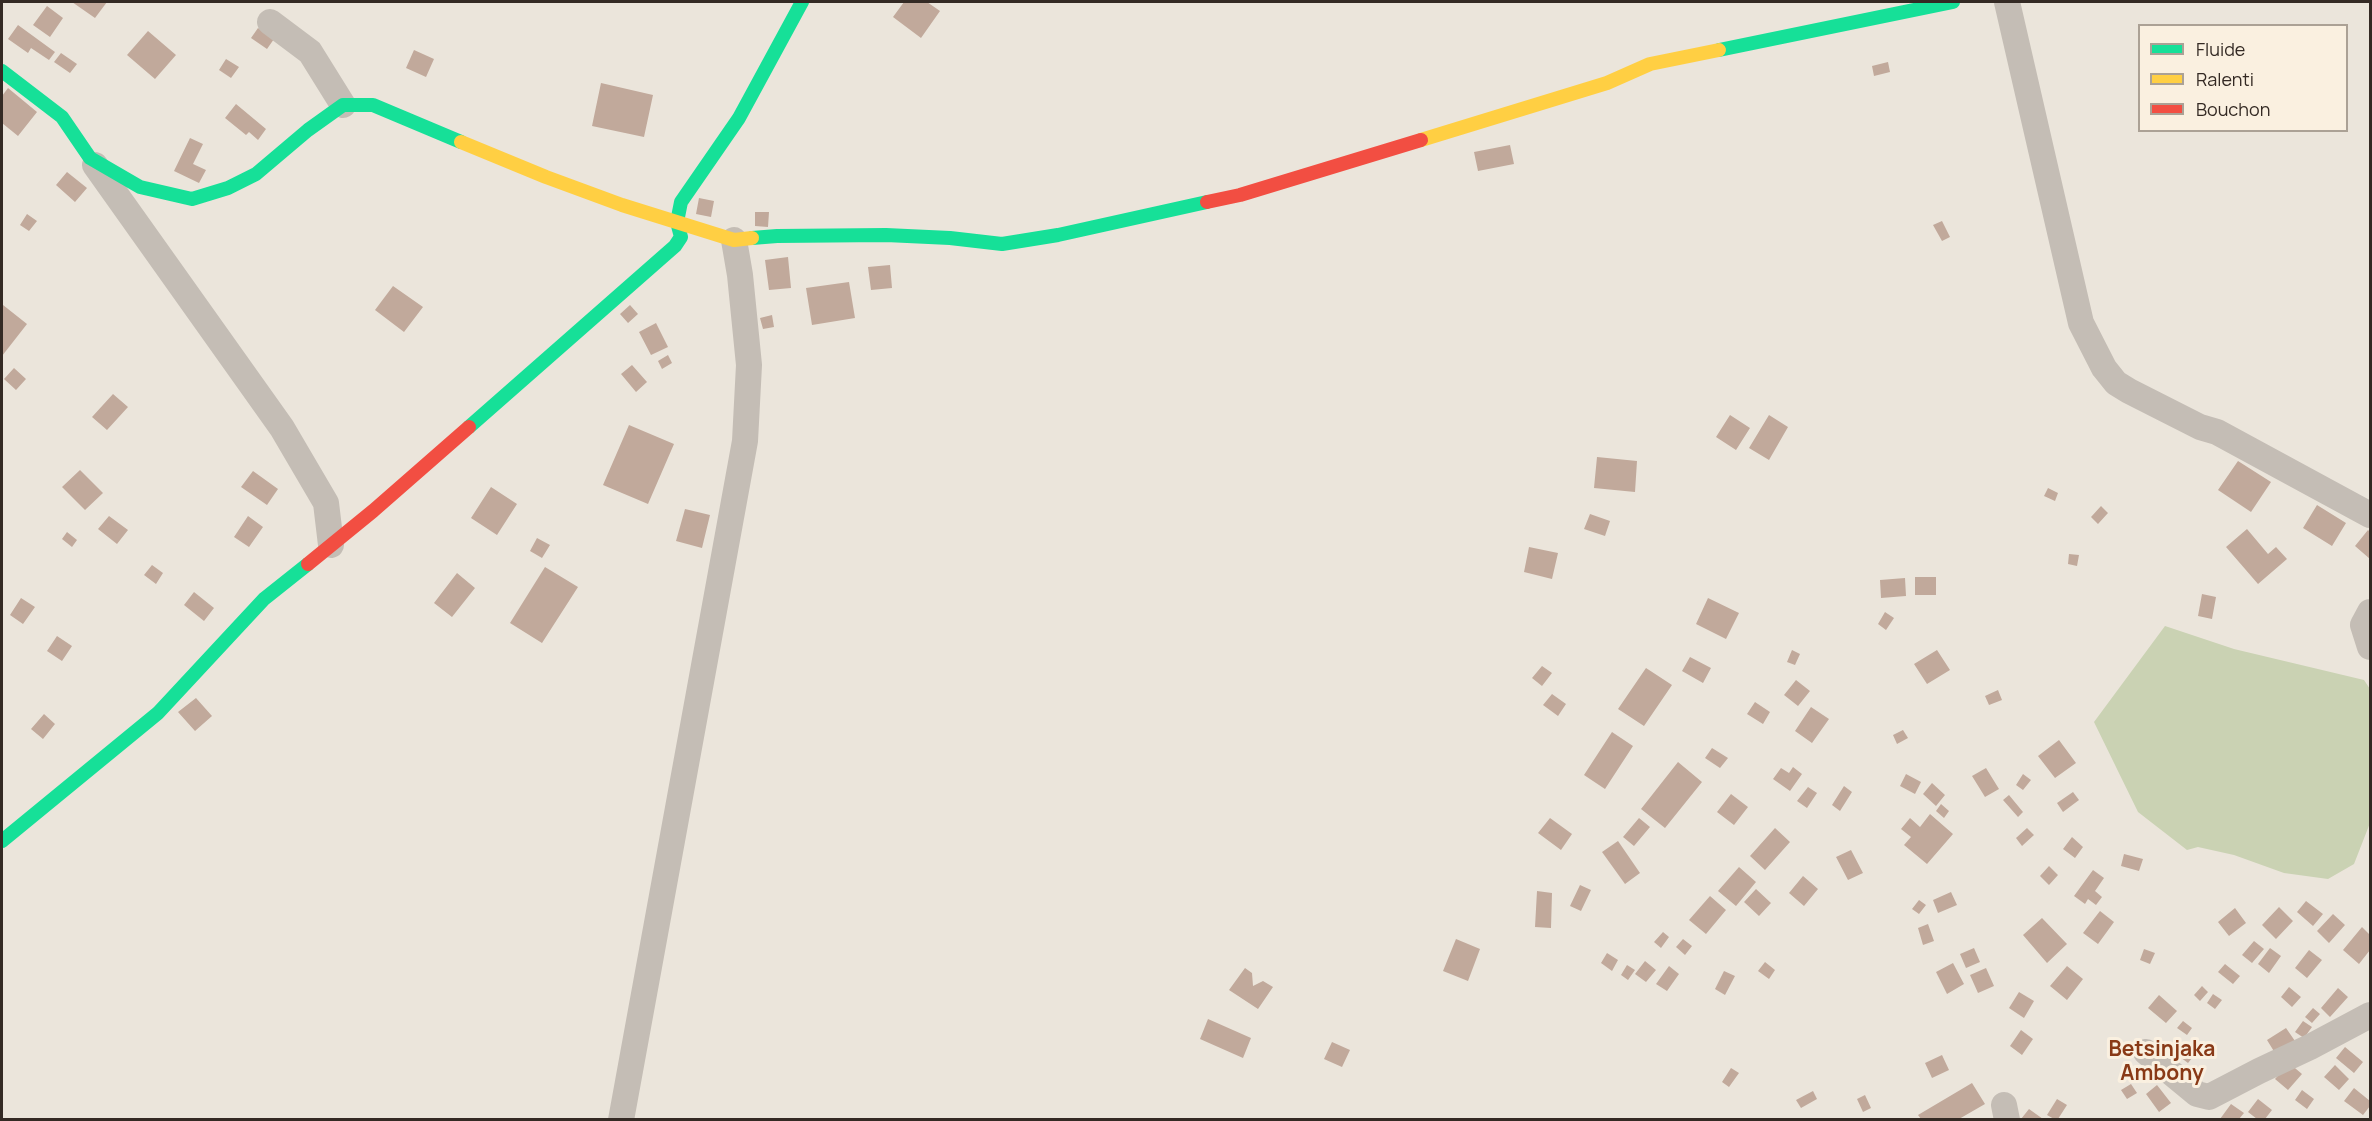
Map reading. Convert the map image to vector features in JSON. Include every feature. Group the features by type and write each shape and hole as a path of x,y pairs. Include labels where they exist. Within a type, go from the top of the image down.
{"street":[{"path":"2,841 158,713 264,599 509,394 675,246 681,237 677,222 681,202 739,118 802,2"},
{"path":"90,158 140,187 192,199 228,188 256,174 308,130 343,105 373,105 546,177 734,240 777,236 886,235 1002,244 1058,235 1240,195 1607,83 1650,64 1953,2"},
{"path":"2007,2 2081,323 2104,368 2116,383 2130,391 2200,427 2217,432 2370,515"},
{"path":"270,22 310,52 343,105"},
{"path":"2,71 62,117 282,428 326,503 331,545"},
{"path":"621,1119 745,441 749,365 734,240"},
{"path":"2370,612 2363,625 2370,647"},
{"path":"2146,1052 2197,1094 2209,1097 2370,1015"}],"green space":[{"path":"2165,626 2234,649 2364,680 2370,689 2370,823 2354,864 2328,879 2284,873 2234,855 2198,847 2187,850 2138,812 2094,722"}],"building":[{"path":"72,2 107,2 95,18"},
{"path":"904,2 927,2 940,11 921,38 893,17"},
{"path":"47,6 63,18 50,37 33,25"},
{"path":"18,25 55,52 49,60 31,48 28,53 8,39"},
{"path":"258,28 274,39 267,49 251,38"},
{"path":"148,31 176,55 155,79 127,55"},
{"path":"414,50 434,59 426,77 406,68"},
{"path":"61,53 77,64 70,73 54,62"},
{"path":"226,59 239,67 231,78 219,70"},
{"path":"1888,62 1890,72 1874,76 1872,66"},
{"path":"601,83 653,95 644,137 592,126"},
{"path":"8,88 37,112 18,136 2,123 2,96"},
{"path":"236,104 266,129 258,140 249,132 246,135 225,118"},
{"path":"190,138 203,144 193,164 206,170 199,183 174,171"},
{"path":"1510,145 1514,164 1478,171 1474,152"},
{"path":"67,172 87,188 75,202 56,185"},
{"path":"699,198 714,201 711,217 696,214"},
{"path":"755,212 769,212 768,227 755,226"},
{"path":"27,214 37,221 29,231 20,225"},
{"path":"1942,221 1950,237 1942,241 1933,225"},
{"path":"788,257 791,288 769,290 765,260"},
{"path":"890,265 892,288 871,290 868,267"},
{"path":"849,282 855,318 812,325 806,288"},
{"path":"393,286 423,307 404,332 375,310"},
{"path":"3,305 27,324 2,356 2,307"},
{"path":"630,305 638,314 628,323 620,314"},
{"path":"772,315 774,327 763,329 760,318"},
{"path":"656,323 668,347 651,355 639,332"},
{"path":"668,355 672,363 662,369 658,361"},
{"path":"632,365 647,382 636,392 621,374"},
{"path":"14,368 26,379 16,390 4,379"},
{"path":"113,394 128,407 107,430 92,417"},
{"path":"1730,415 1750,428 1736,450 1716,437"},
{"path":"1769,415 1788,427 1769,460 1749,448"},
{"path":"629,425 674,444 648,504 603,485"},
{"path":"1597,457 1637,461 1635,492 1594,488"},
{"path":"2238,461 2271,482 2251,512 2218,490"},
{"path":"80,470 103,493 85,510 62,487"},
{"path":"253,471 278,489 267,505 241,487"},
{"path":"491,487 517,504 497,535 471,518"},
{"path":"2048,488 2058,493 2055,501 2044,496"},
{"path":"2317,505 2346,523 2332,546 2303,528"},
{"path":"2101,506 2108,513 2098,524 2091,517"},
{"path":"685,509 710,515 702,548 676,541"},
{"path":"1590,514 1610,521 1605,536 1584,529"},
{"path":"109,516 128,530 117,544 98,529"},
{"path":"248,516 263,527 249,547 234,537"},
{"path":"2247,529 2268,554 2276,547 2287,559 2258,584 2226,547"},
{"path":"2368,530 2370,532 2370,559 2355,546"},
{"path":"67,532 77,540 72,547 62,539"},
{"path":"537,538 550,545 542,558 530,551"},
{"path":"1529,547 1558,553 1552,579 1524,572"},
{"path":"2069,554 2079,555 2077,566 2068,564"},
{"path":"152,565 163,573 156,584 144,575"},
{"path":"545,567 578,587 542,643 510,623"},
{"path":"457,573 475,588 452,617 434,603"},
{"path":"1915,577 1936,577 1936,595 1915,595"},
{"path":"1905,578 1906,596 1881,598 1880,580"},
{"path":"194,592 214,608 204,621 184,605"},
{"path":"2202,594 2216,597 2212,619 2198,616"},
{"path":"21,598 35,607 23,624 10,615"},
{"path":"1708,598 1739,613 1726,639 1696,624"},
{"path":"1885,612 1894,618 1886,630 1878,624"},
{"path":"57,636 72,646 62,661 47,651"},
{"path":"1792,650 1800,654 1795,665 1787,662"},
{"path":"1937,650 1950,670 1927,684 1914,664"},
{"path":"1690,657 1711,668 1703,683 1682,671"},
{"path":"1542,666 1552,673 1542,686 1532,678"},
{"path":"1646,668 1672,685 1644,726 1618,709"},
{"path":"1796,680 1810,691 1798,706 1784,695"},
{"path":"1998,690 2002,700 1989,705 1985,696"},
{"path":"1552,694 1566,704 1558,716 1543,705"},
{"path":"196,698 212,716 195,731 178,712"},
{"path":"1755,702 1770,712 1763,724 1747,714"},
{"path":"1811,707 1829,719 1812,743 1795,731"},
{"path":"44,714 55,724 43,739 31,729"},
{"path":"1903,730 1908,738 1897,744 1893,735"},
{"path":"1612,732 1633,746 1605,789 1584,775"},
{"path":"2059,740 2076,763 2055,778 2038,756"},
{"path":"1712,748 1728,758 1720,768 1705,758"},
{"path":"1678,762 1702,782 1665,828 1641,809"},
{"path":"1793,767 1802,774 1790,791 1773,779 1781,768 1789,773"},
{"path":"1986,768 1999,789 1985,797 1972,776"},
{"path":"1906,774 1921,782 1915,794 1900,786"},
{"path":"2023,774 2031,780 2023,790 2016,785"},
{"path":"1932,783 1945,795 1936,806 1923,794"},
{"path":"1844,786 1852,792 1840,811 1832,805"},
{"path":"1808,787 1817,793 1807,808 1797,801"},
{"path":"2073,792 2079,800 2063,812 2057,803"},
{"path":"1731,794 1748,807 1734,825 1717,812"},
{"path":"2009,795 2023,812 2018,817 2003,800"},
{"path":"1941,804 1949,811 1944,818 1936,811"},
{"path":"1930,814 1953,834 1927,864 1904,845 1911,837 1901,829 1910,818 1920,827"},
{"path":"1550,818 1572,834 1561,850 1538,833"},
{"path":"1639,818 1650,827 1634,846 1623,837"},
{"path":"1775,828 1790,842 1765,870 1750,856"},
{"path":"2027,828 2034,835 2022,846 2016,838"},
{"path":"2072,837 2083,847 2075,858 2063,849"},
{"path":"1618,841 1640,873 1625,884 1602,852"},
{"path":"1851,850 1863,873 1848,880 1836,857"},
{"path":"2124,854 2143,859 2139,871 2121,866"},
{"path":"2049,866 2058,875 2049,885 2040,876"},
{"path":"1739,867 1756,882 1736,906 1718,891"},
{"path":"2093,870 2104,878 2095,891 2102,897 2096,905 2088,899 2085,904 2074,896"},
{"path":"1803,876 1818,889 1804,906 1789,893"},
{"path":"1580,885 1591,890 1581,911 1570,906"},
{"path":"1756,889 1771,903 1759,916 1744,902"},
{"path":"1537,891 1552,893 1551,928 1535,927"},
{"path":"1951,892 1957,905 1938,913 1933,900"},
{"path":"1710,896 1726,910 1706,934 1689,920"},
{"path":"1919,900 1926,905 1919,914 1912,909"},
{"path":"2306,901 2323,914 2313,926 2297,912"},
{"path":"2279,907 2293,921 2276,939 2262,925"},
{"path":"2235,908 2246,923 2229,936 2218,922"},
{"path":"2100,911 2114,922 2098,944 2083,933"},
{"path":"2333,914 2345,925 2329,943 2317,931"},
{"path":"2042,918 2067,944 2047,963 2023,935"},
{"path":"1928,924 1934,941 1923,945 1918,928"},
{"path":"2362,927 2370,935 2370,950 2359,964 2343,950"},
{"path":"1663,932 1669,937 1661,948 1654,942"},
{"path":"1456,939 1480,949 1468,981 1443,971"},
{"path":"1683,939 1692,946 1685,955 1676,947"},
{"path":"2254,941 2264,949 2252,963 2242,955"},
{"path":"1974,948 1980,962 1966,968 1960,954"},
{"path":"2270,948 2281,956 2269,973 2258,964"},
{"path":"2144,949 2155,953 2150,964 2140,960"},
{"path":"2309,950 2322,960 2307,978 2295,968"},
{"path":"1607,953 1618,960 1612,971 1601,963"},
{"path":"1645,961 1656,970 1646,982 1635,974"},
{"path":"1765,962 1775,970 1769,979 1758,971"},
{"path":"1953,963 1964,984 1947,994 1936,972"},
{"path":"2225,964 2240,976 2233,984 2218,972"},
{"path":"1627,965 1635,970 1628,980 1621,975"},
{"path":"1669,966 1679,974 1667,991 1656,984"},
{"path":"2067,966 2083,979 2067,1000 2050,986"},
{"path":"1245,968 1252,973 1253,986 1263,981 1273,987 1258,1009 1229,990"},
{"path":"1986,968 1994,986 1978,993 1970,975"},
{"path":"1724,971 1735,976 1725,995 1715,989"},
{"path":"2202,986 2208,992 2200,1001 2194,995"},
{"path":"2289,987 2301,997 2292,1007 2281,997"},
{"path":"2338,988 2348,997 2330,1017 2321,1008"},
{"path":"2019,992 2034,1001 2024,1018 2009,1008"},
{"path":"2213,994 2222,1000 2215,1009 2207,1003"},
{"path":"2159,995 2177,1011 2166,1023 2148,1008"},
{"path":"2313,1008 2320,1014 2312,1023 2305,1017"},
{"path":"1208,1019 1251,1038 1243,1058 1200,1039"},
{"path":"2183,1021 2192,1028 2187,1035 2177,1028"},
{"path":"2303,1021 2312,1027 2304,1038 2295,1032"},
{"path":"2286,1028 2295,1041 2275,1053 2267,1040"},
{"path":"2021,1030 2033,1039 2022,1055 2010,1046"},
{"path":"1332,1042 1350,1050 1342,1067 1324,1059"},
{"path":"2188,1046 2197,1052 2188,1063 2180,1057"},
{"path":"2345,1047 2363,1062 2354,1073 2336,1058"},
{"path":"1942,1055 1949,1070 1932,1078 1925,1063"},
{"path":"2289,1063 2302,1074 2288,1090 2275,1079"},
{"path":"2335,1065 2349,1079 2339,1090 2324,1077"},
{"path":"1731,1068 1739,1073 1729,1087 1722,1082"},
{"path":"1972,1083 1985,1104 1959,1119 1921,1119 1918,1115"},
{"path":"2131,1084 2137,1093 2127,1099 2121,1090"},
{"path":"2157,1085 2171,1103 2159,1112 2146,1094"},
{"path":"2354,1088 2370,1101 2370,1106 2363,1115 2344,1101"},
{"path":"2302,1090 2314,1099 2307,1109 2295,1100"},
{"path":"1813,1091 1817,1099 1801,1108 1796,1100"},
{"path":"1865,1095 1871,1108 1863,1112 1857,1099"},
{"path":"2057,1099 2067,1105 2058,1119 2054,1119 2047,1115"},
{"path":"2258,1099 2272,1110 2265,1119 2257,1119 2248,1112"},
{"path":"2231,1104 2244,1113 2239,1119 2220,1119"},
{"path":"2029,1109 2043,1119 2021,1119"}],"traffic: fast":[{"path":"469,427 675,246 681,237 677,222 681,202 739,118 802,2"},
{"path":"1719,50 1953,2"},
{"path":"2,71 62,117 90,158 140,187 192,199 228,188 256,174 308,130 343,105 373,105 461,142"},
{"path":"752,238 886,235 950,238 1002,244 1058,235 1207,202"},
{"path":"2,841 158,713 264,599 308,564"}],"traffic: slow":[{"path":"1421,140 1607,83 1650,64 1719,50"},
{"path":"461,142 622,205 734,240 752,238"}],"traffic: jam":[{"path":"1207,202 1240,195 1421,140"},
{"path":"308,564 469,427"}],"district":[{"name":"Betsinjaka Ambony","path":"2162,1062"}]}
